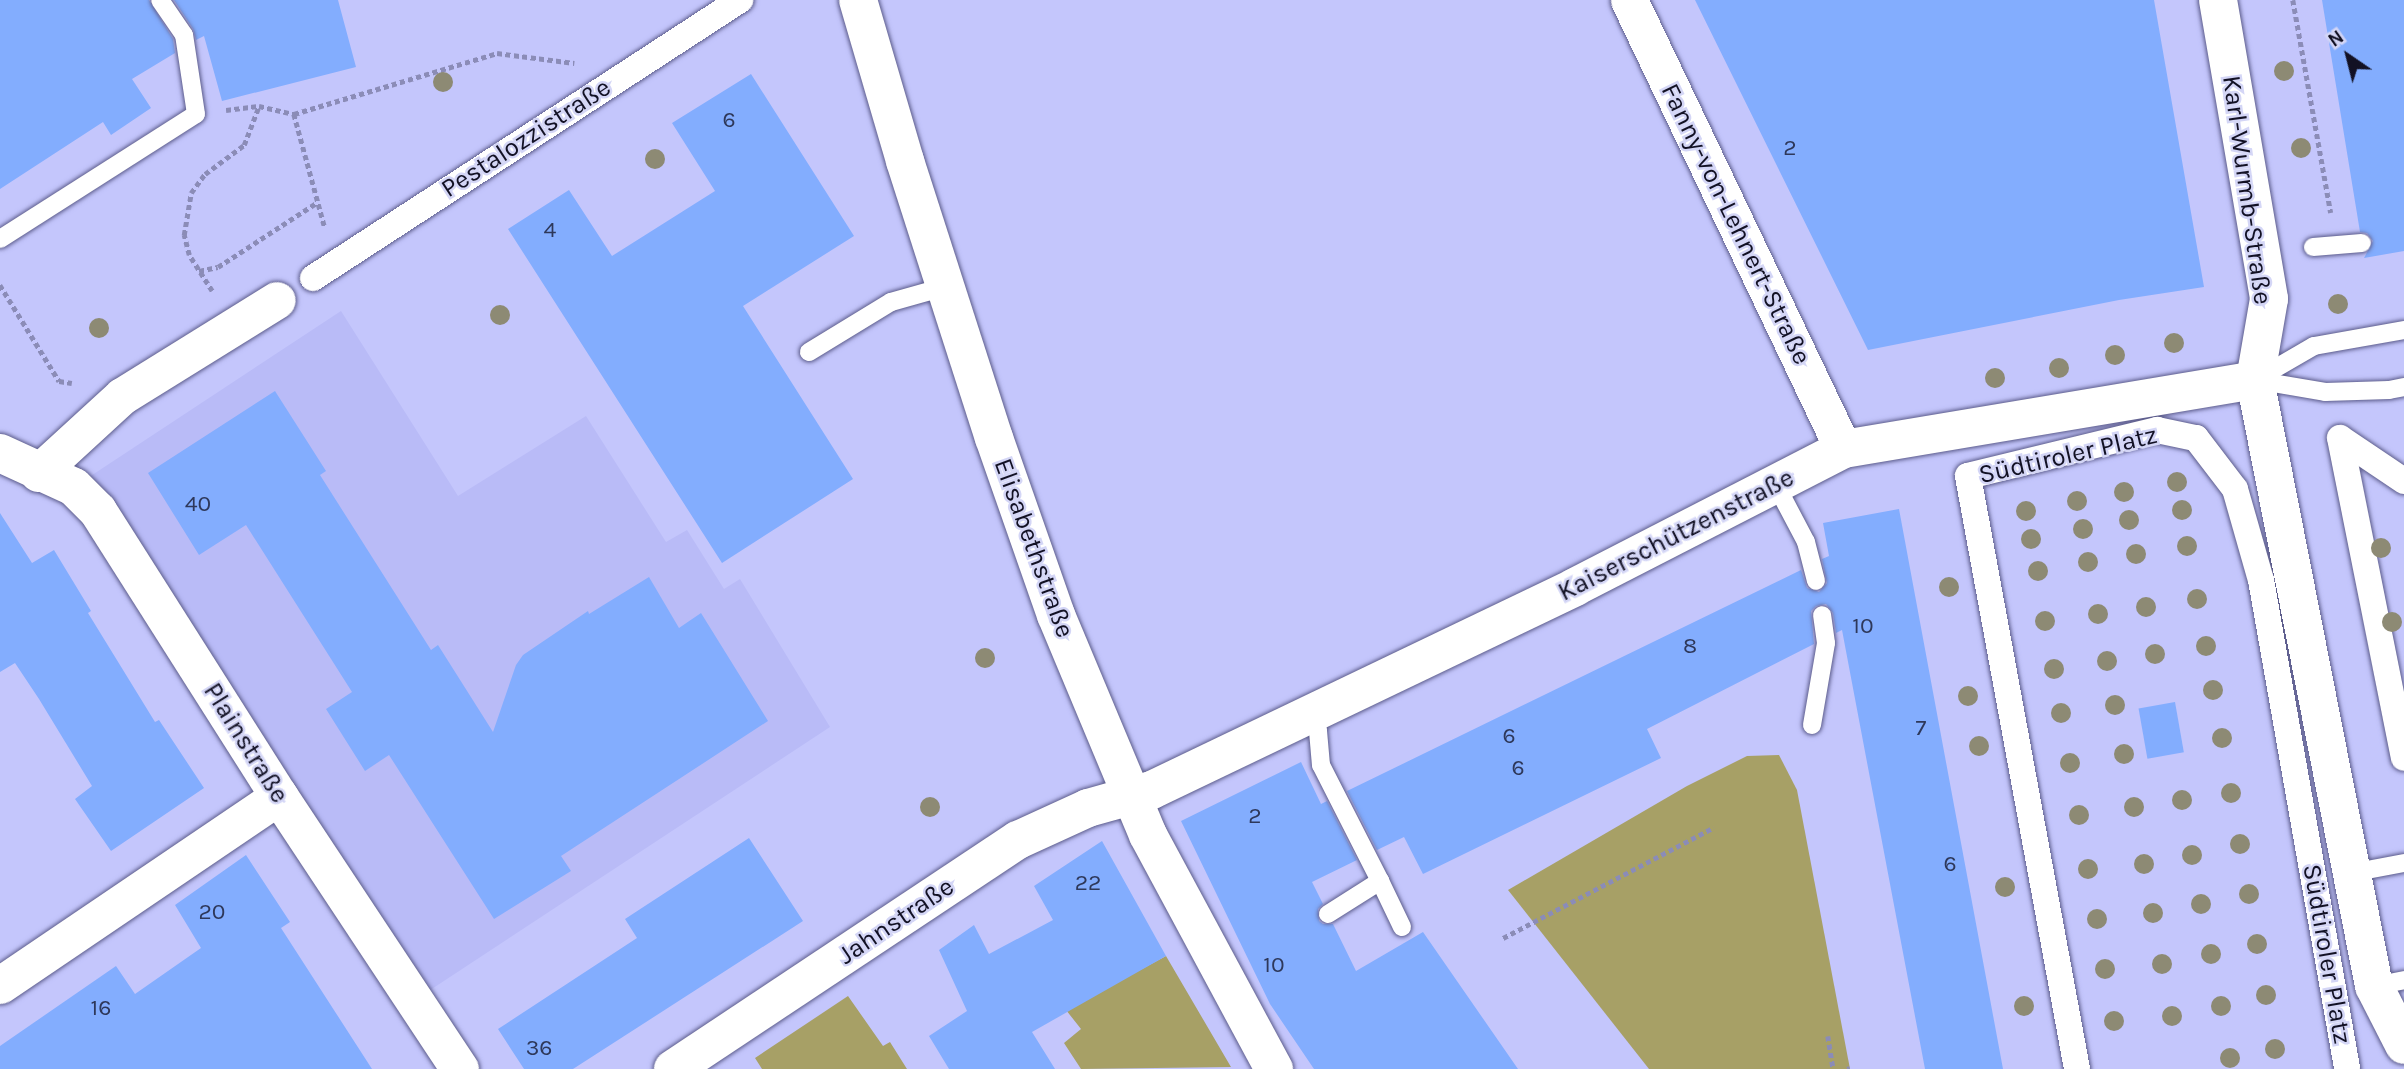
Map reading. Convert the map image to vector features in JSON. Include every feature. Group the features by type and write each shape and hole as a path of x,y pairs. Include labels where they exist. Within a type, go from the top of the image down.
{"street":[{"name":"Pestalozzistraße","path":"313,278 740,0"},
{"name":"Elisabethstraße","path":"858,0 905,161 948,286 984,368 994,438 1056,615 1148,835 1274,1069"},
{"name":"Fanny-von-Lehnert-Straße","path":"1629,0 1843,449"},
{"name":"Karl-Wurmb-Straße","path":"2218,0 2269,299 2255,380"},
{"path":"37,473 122,396 277,300"},
{"name":"Kaiserschützenstraße","path":"1131,795 1152,790 1576,587 1843,449 2255,380"},
{"name":"Südtiroler Platz","path":"2255,380 2351,873 2389,983 2404,1045"},
{"name":"Südtiroler Platz","path":"2077,1069 1968,476 2157,430 2196,438 2235,489 2261,580 2347,1069"},
{"path":"2404,481 2340,438 2404,758"},
{"name":"Plainstraße","path":"0,453 37,473 74,487 98,510 279,796 460,1069"},
{"name":"Jahnstraße","path":"673,1069 1018,840 1088,808 1131,795"},
{"path":"0,985 279,796"}],"lane":[{"path":"0,239 196,114 184,35 160,0"},
{"path":"2313,247 2362,243"},
{"path":"809,352 891,302 948,286"},
{"path":"2255,380 2314,346 2404,330"},
{"path":"2255,380 2325,392 2404,387"},
{"path":"1776,485 1806,542 1816,580"},
{"path":"1812,725 1826,643 1822,615"},
{"path":"1310,715 1318,732 1321,765 1402,927"},
{"path":"2351,873 2404,863"},
{"path":"1328,914 1380,881"}],"path":[{"path":"2293,0 2331,214 2313,247"},
{"path":"237,326 189,255 184,235 191,193 205,174 244,145 259,106 294,114 497,53 629,71"},
{"path":"294,114 316,203 337,262"},
{"path":"198,270 218,267 316,203"},
{"path":"0,285 59,380 83,385"},
{"path":"1503,938 1714,827"},
{"path":"1828,1036 1833,1069"}],"shaded area":[{"path":"341,311 458,496 586,416 666,542 687,530 724,589 740,579 830,727 415,1000 74,487"},
{"path":"1779,755 1797,790 1850,1069 1649,1069 1508,890 1687,786 1747,756"},
{"path":"1166,956 1231,1067 1081,1069 1064,1043 1081,1029 1066,1010"},
{"path":"848,996 883,1046 890,1042 907,1069 762,1069 755,1058"}],"building":[{"path":"0,0 149,0 173,39 175,53 132,79 151,108 111,135 103,122 0,189"},
{"path":"174,0 338,0 356,67 222,101 204,36 196,40 193,29"},
{"path":"1695,0 2154,0 2204,287 2119,300 1868,350"},
{"path":"2322,0 2404,0 2404,251 2364,258 2373,241 2367,233 2360,232"},
{"path":"751,74 854,236 743,306 853,479 722,563 508,229 569,190 612,256 715,191 672,123"},
{"path":"275,391 326,471 320,475 431,650 438,645 493,732 516,665 523,655 588,611 589,614 649,577 679,628 701,613 768,721 561,856 571,871 494,919 389,755 365,771 326,709 352,692 246,525 199,555 148,473"},
{"path":"1899,509 2003,1069 1925,1069 1842,630 1836,633 1833,613 1826,604 1816,606 1811,611 1814,644 1647,729 1661,758 1423,874 1404,837 1377,850 1347,791 1801,570 1807,588 1819,592 1827,583 1822,559 1829,556 1823,523"},
{"path":"0,513 32,563 54,550 91,611 88,613 155,722 159,720 204,788 111,851 75,799 92,786 39,699 15,663 0,672"},
{"path":"2175,702 2184,752 2147,759 2139,708"},
{"path":"1301,762 1321,804 1327,801 1357,860 1312,882 1323,904 1318,909 1319,921 1333,924 1356,971 1423,932 1518,1069 1314,1069 1270,1004 1181,821"},
{"path":"749,838 803,921 573,1069 524,1069 498,1029 637,938 625,919"},
{"path":"1102,841 1166,956 1032,1032 1055,1069 949,1069 929,1036 967,1011 939,950 974,925 989,954 1053,920 1034,886"},
{"path":"246,855 290,922 281,928 372,1069 0,1069 0,1046 116,966 135,994 201,948 175,905"}]}
